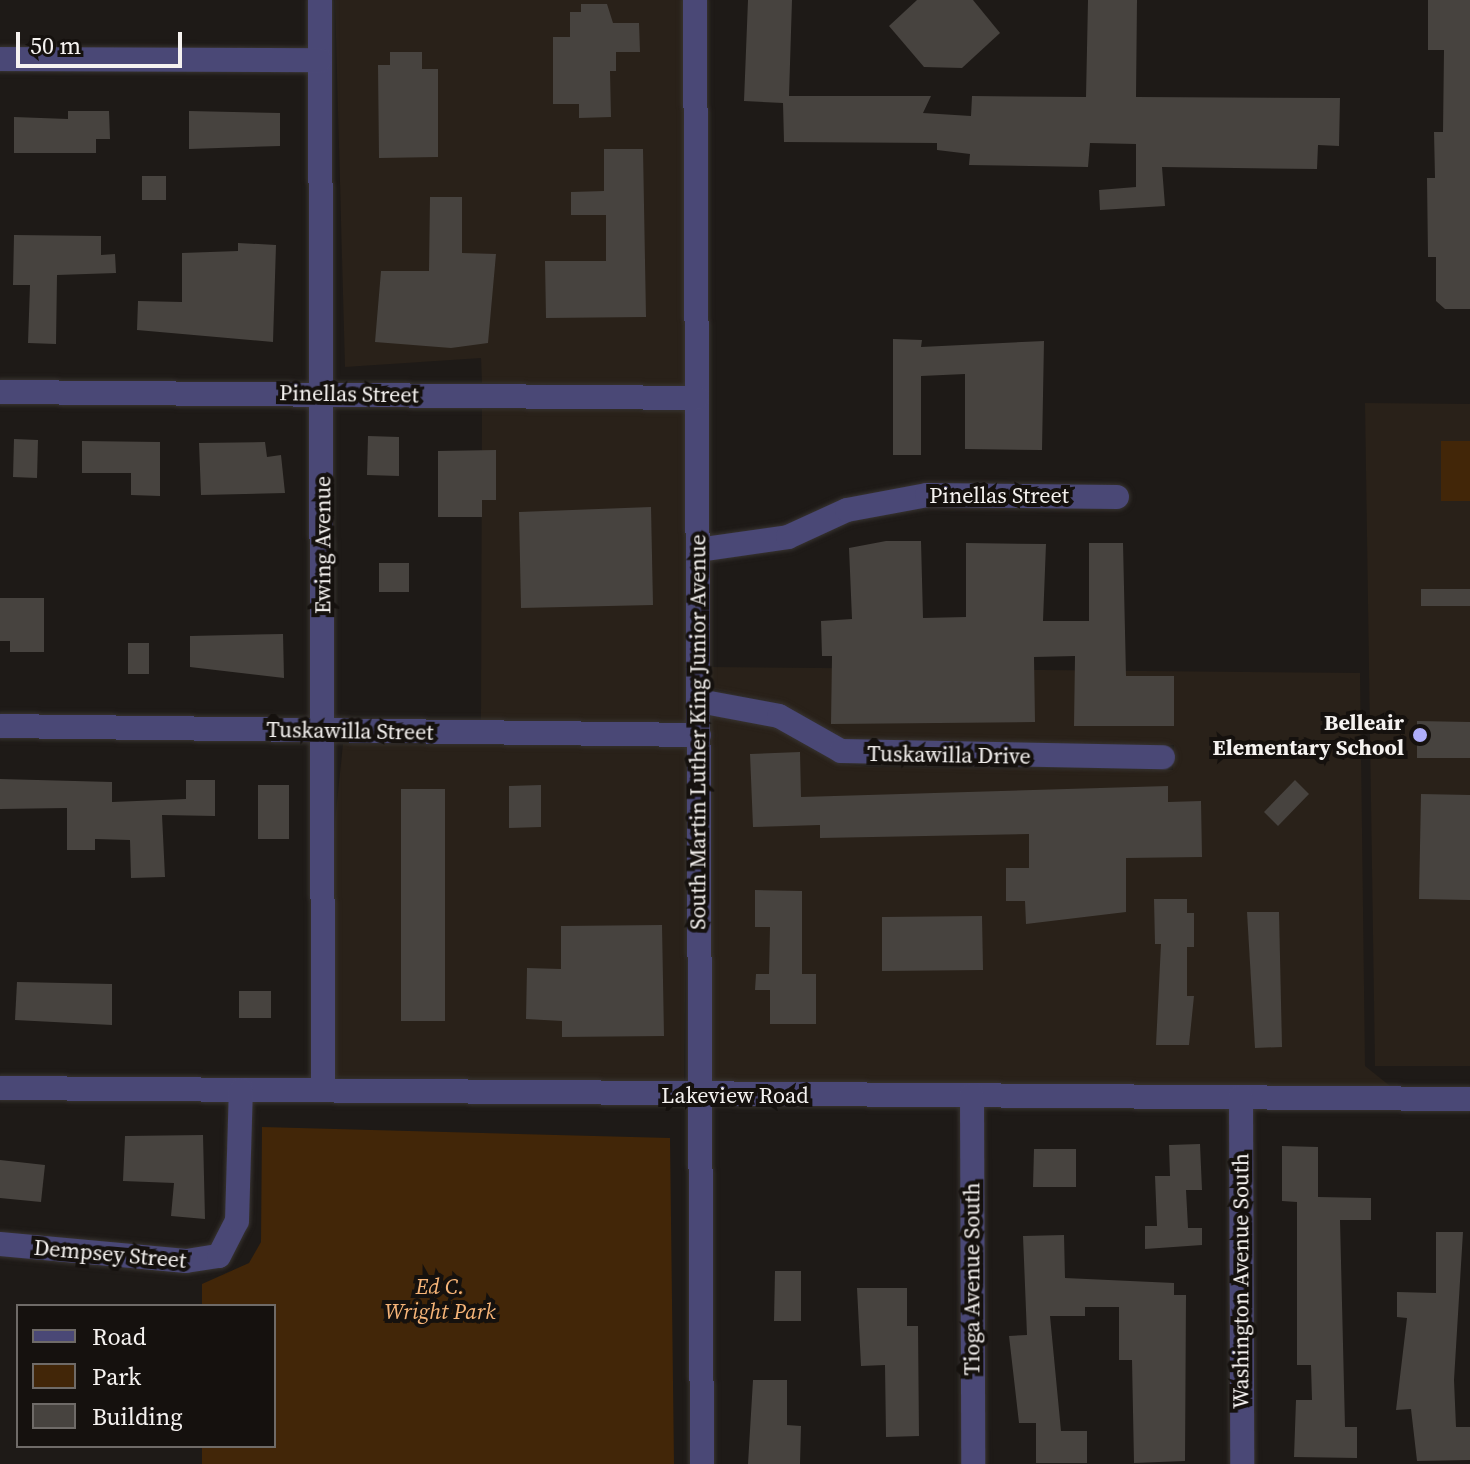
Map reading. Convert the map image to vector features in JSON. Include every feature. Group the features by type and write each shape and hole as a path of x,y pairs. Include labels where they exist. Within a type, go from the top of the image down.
{"street":[{"name":"Ewing Avenue","path":"320,0 323,1090"},
{"name":"South Martin Luther King Junior Avenue","path":"695,0 699,701 696,1097 702,1464"},
{"path":"0,59 320,60"},
{"name":"Pinellas Street","path":"0,392 697,398"},
{"name":"Pinellas Street","path":"698,550 788,537 847,510 927,495 1117,497"},
{"name":"Tuskawilla Drive","path":"699,701 779,716 841,751 1163,757"},
{"name":"Tuskawilla Street","path":"0,726 699,735"},
{"name":"Lakeview Road","path":"0,1088 696,1097 972,1095 1470,1099"},
{"name":"Dempsey Street","path":"0,1244 186,1261 219,1256 237,1221 241,1090"},
{"name":"Tioga Avenue South","path":"972,1095 973,1464"},
{"name":"Washington Avenue South","path":"1241,1097 1242,1464"}],"shaded area":[{"path":"335,0 683,0 686,386 482,383 481,358 345,367"},
{"name":"Belleair Elementary School","path":"1365,403 1470,404 1470,1066 1375,1066"},
{"path":"482,409 686,411 688,722 481,720"},
{"path":"710,667 1360,673 1365,1066 1390,1086 707,1084 711,714 775,728 840,764 870,767 1173,770 1174,745 844,739 783,704 711,688"},
{"path":"343,744 688,748 684,1084 335,1077 334,831"}],"green space":[{"path":"1441,441 1470,441 1470,501 1441,501"},
{"name":"Ed C. Wright Park","path":"262,1127 670,1138 674,1464 202,1464 202,1448 276,1448 276,1304 202,1304 202,1284 249,1263 261,1242"}],"building":[{"path":"748,0 792,0 789,96 931,96 923,113 971,116 972,96 1086,97 1088,0 1137,0 1136,97 1340,98 1339,146 1318,145 1317,169 1162,167 1165,206 1100,210 1099,190 1136,187 1136,144 1090,143 1088,167 969,165 970,154 937,150 937,143 784,142 783,103 744,101"},
{"path":"917,0 973,0 1000,33 962,68 924,67 889,26"},
{"path":"1428,0 1470,0 1470,309 1445,309 1436,301 1436,257 1428,257 1427,178 1435,178 1434,132 1443,132 1444,50 1428,50"},
{"path":"581,4 607,4 613,23 639,23 640,52 616,52 616,71 610,71 611,117 579,118 579,104 553,104 553,37 570,37 570,12 581,12"},
{"path":"390,52 422,52 422,69 438,69 438,157 379,158 378,65 390,65"},
{"path":"68,111 109,111 110,139 96,139 96,153 14,153 14,117 68,119"},
{"path":"189,111 280,113 280,146 189,149"},
{"path":"604,149 643,149 646,317 546,318 545,261 606,261 606,215 571,215 571,192 604,191"},
{"path":"142,176 166,176 166,200 142,200"},
{"path":"430,197 462,197 462,253 496,254 488,343 451,348 375,342 381,271 429,271"},
{"path":"14,235 101,236 101,255 115,254 116,273 57,275 56,344 28,343 30,285 13,285"},
{"path":"238,243 276,245 273,342 137,330 138,301 182,302 182,253 238,251"},
{"path":"893,339 922,340 921,347 1044,341 1042,450 965,449 965,374 921,376 921,455 893,455"},
{"path":"368,436 399,437 399,476 367,475"},
{"path":"14,439 38,440 37,478 13,477"},
{"path":"82,441 160,442 160,496 131,495 131,473 82,473"},
{"path":"265,442 267,457 281,455 285,493 201,495 199,443"},
{"path":"496,450 496,500 482,500 482,517 438,517 438,451"},
{"path":"651,507 653,605 521,608 519,512"},
{"path":"886,541 921,541 923,618 966,617 966,543 1046,544 1043,621 1089,621 1089,543 1123,543 1126,676 1174,676 1174,726 1074,726 1075,656 1034,657 1035,722 831,724 832,656 822,656 821,621 852,619 849,548"},
{"path":"379,563 409,563 409,592 379,592"},
{"path":"1421,589 1470,589 1470,606 1421,606"},
{"path":"0,598 44,598 44,652 10,652 10,641 0,641"},
{"path":"283,634 284,678 190,667 190,636"},
{"path":"128,643 149,643 149,674 128,674"},
{"path":"1417,721 1470,722 1470,758 1417,758"},
{"path":"800,752 801,797 1168,786 1168,802 1201,801 1202,857 1126,858 1126,912 1026,924 1025,901 1006,901 1006,868 1029,868 1029,834 820,838 820,825 753,827 750,754"},
{"path":"0,779 112,782 112,802 186,799 186,780 215,780 215,816 162,815 165,877 131,878 130,840 95,839 95,850 67,850 67,808 0,809"},
{"path":"1295,780 1309,794 1278,826 1264,812"},
{"path":"258,785 289,785 289,839 258,839"},
{"path":"541,785 541,827 509,828 509,786"},
{"path":"401,789 445,789 445,1021 401,1021"},
{"path":"1421,794 1470,795 1470,900 1419,899"},
{"path":"755,890 802,891 802,974 816,974 816,1024 770,1024 770,990 755,990 756,974 769,974 770,927 755,927"},
{"path":"1154,899 1187,899 1187,913 1194,913 1194,947 1187,947 1187,996 1194,996 1189,1045 1156,1045 1161,944 1155,944"},
{"path":"1247,912 1279,912 1282,1047 1255,1048"},
{"path":"982,916 983,970 882,971 882,917"},
{"path":"662,925 664,1036 562,1037 562,1021 526,1019 527,968 561,969 561,926"},
{"path":"17,982 112,984 112,1025 15,1020"},
{"path":"239,991 271,991 271,1018 239,1018"},
{"path":"203,1135 205,1219 171,1216 174,1183 123,1181 125,1136"},
{"path":"1200,1144 1202,1190 1186,1190 1188,1228 1202,1228 1202,1245 1145,1249 1145,1226 1157,1226 1155,1176 1170,1176 1169,1145"},
{"path":"1282,1146 1318,1147 1318,1197 1371,1198 1371,1220 1340,1220 1345,1427 1357,1427 1357,1458 1294,1457 1296,1400 1312,1400 1311,1365 1297,1365 1297,1202 1282,1201"},
{"path":"1034,1149 1076,1149 1076,1187 1033,1187"},
{"path":"0,1160 45,1165 41,1202 0,1198"},
{"path":"1436,1232 1463,1232 1454,1380 1456,1427 1470,1427 1470,1460 1417,1461 1411,1409 1396,1410 1407,1318 1397,1317 1397,1292 1436,1293"},
{"path":"1064,1235 1065,1278 1174,1283 1174,1295 1186,1295 1185,1461 1134,1463 1132,1360 1119,1360 1119,1307 1085,1307 1085,1316 1050,1316 1061,1431 1087,1431 1087,1463 1036,1463 1036,1423 1019,1423 1009,1336 1027,1335 1023,1236"},
{"path":"775,1271 801,1271 801,1321 774,1321"},
{"path":"857,1288 907,1288 907,1326 918,1326 919,1436 886,1437 885,1365 861,1366"},
{"path":"753,1380 787,1380 787,1425 801,1426 800,1464 748,1464"}],"place":[{"name":"Belleair Elementary School","path":"1420,735"}]}
